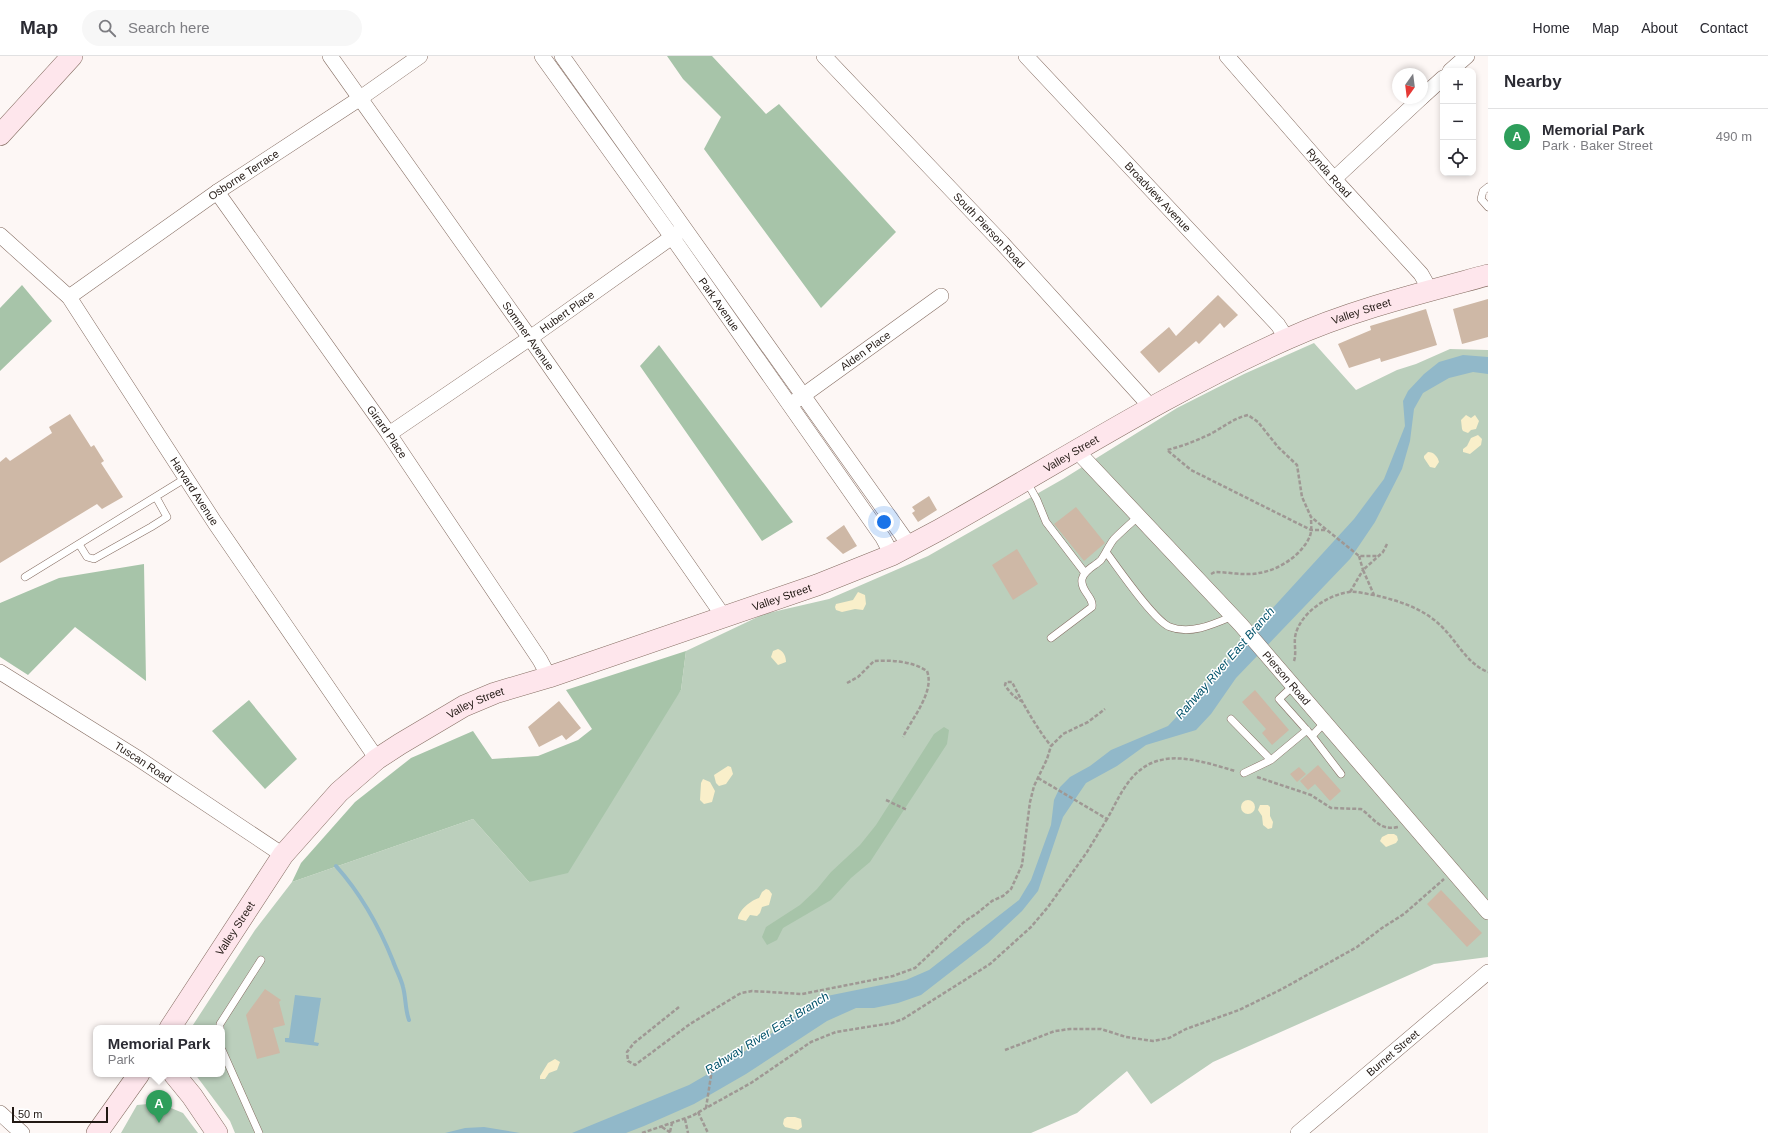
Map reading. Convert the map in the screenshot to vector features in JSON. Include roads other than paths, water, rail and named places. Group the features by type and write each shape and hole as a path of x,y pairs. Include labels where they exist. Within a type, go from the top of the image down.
{"main road":[{"path":"0,135 72,56"},
{"name":"Valley Street","path":"172,1025 283,855 339,792 376,759 464,706 495,692 549,677 817,585 901,551 1151,407 1202,379 1287,339 1334,321 1430,290 1488,275"},
{"path":"96,1133 137,1077"},
{"path":"176,1077 218,1133"}],"street":[{"name":"Sommer Avenue","path":"330,56 359,99 530,338 724,617"},
{"name":"Osborne Terrace","path":"69,297 217,192 359,99 420,56"},
{"name":"Park Avenue","path":"542,56 678,233"},
{"name":"Park Avenue","path":"562,56 678,233 796,401 883,538 901,551"},
{"name":"South Pierson Road","path":"824,56 1002,243 1151,407"},
{"name":"Broadview Avenue","path":"1026,56 1278,325 1287,339"},
{"name":"Rynda Road","path":"1227,56 1334,179 1421,274 1430,290"},
{"path":"1453,68 1466,56"},
{"path":"1428,92 1440,81"},
{"path":"1334,179 1415,104"},
{"name":"Girard Place","path":"217,192 389,434 540,660 549,677"},
{"name":"Hubert Place","path":"389,434 530,338 678,233"},
{"name":"Harvard Avenue","path":"0,235 69,297 215,523 376,759"},
{"name":"Alden Place","path":"796,401 941,296"},
{"name":"Pierson Road","path":"1077,451 1237,620 1488,912"},
{"name":"Tuscan Road","path":"0,672 136,757 283,855"},
{"name":"Burnet Street","path":"1298,1133 1488,972"},
{"path":"0,1113 22,1133"}],"lane":[{"path":"1488,187 1482,191 1481,199 1488,207"},
{"path":"25,577 186,478"},
{"path":"1026,480 1038,500 1046,522 1085,573"},
{"path":"79,544 87,557 94,559 152,527 167,517 156,497"},
{"path":"1052,638 1092,607 1091,600 1086,595 1082,585 1082,578 1085,573 1101,560 1114,540 1139,515"},
{"path":"1106,552 1136,593 1169,627 1185,630 1207,627 1237,620"},
{"path":"1294,685 1279,699 1312,736 1341,774"},
{"path":"1231,719 1271,760"},
{"path":"1312,736 1325,722"},
{"path":"1244,773 1271,760 1307,730"},
{"path":"220,1025 261,960"},
{"path":"225,1057 259,1133"}],"water":[{"path":"1463,355 1488,357 1488,374 1473,372 1449,378 1423,393 1414,409 1410,441 1402,469 1375,522 1350,559 1236,678 1211,714 1196,730 1146,745 1117,766 1086,783 1063,817 1038,891 1022,911 988,943 921,995 898,1003 874,1008 856,1008 827,1021 746,1074 694,1104 626,1133 572,1133 689,1085 732,1060 788,1022 817,998 906,980 929,970 1019,900 1031,880 1051,825 1054,800 1060,787 1070,777 1090,766 1111,750 1168,726 1201,691 1270,611 1354,519 1384,479 1405,426 1403,401 1408,391 1424,374 1439,362"},
{"path":"295,995 321,998 314,1042 319,1043 318,1046 285,1042 285,1038 289,1038"},
{"path":"484,1127 520,1133 445,1133 465,1128"}],"waterway":[{"path":"336,866 361,899 382,935 402,984 409,1020"}],"place":[{"name":"Memorial Park","path":"159,1123"}],"water label":[{"name":"Rahway River East Branch","path":"1225,663"},
{"name":"Rahway River East Branch","path":"767,1033"}]}
